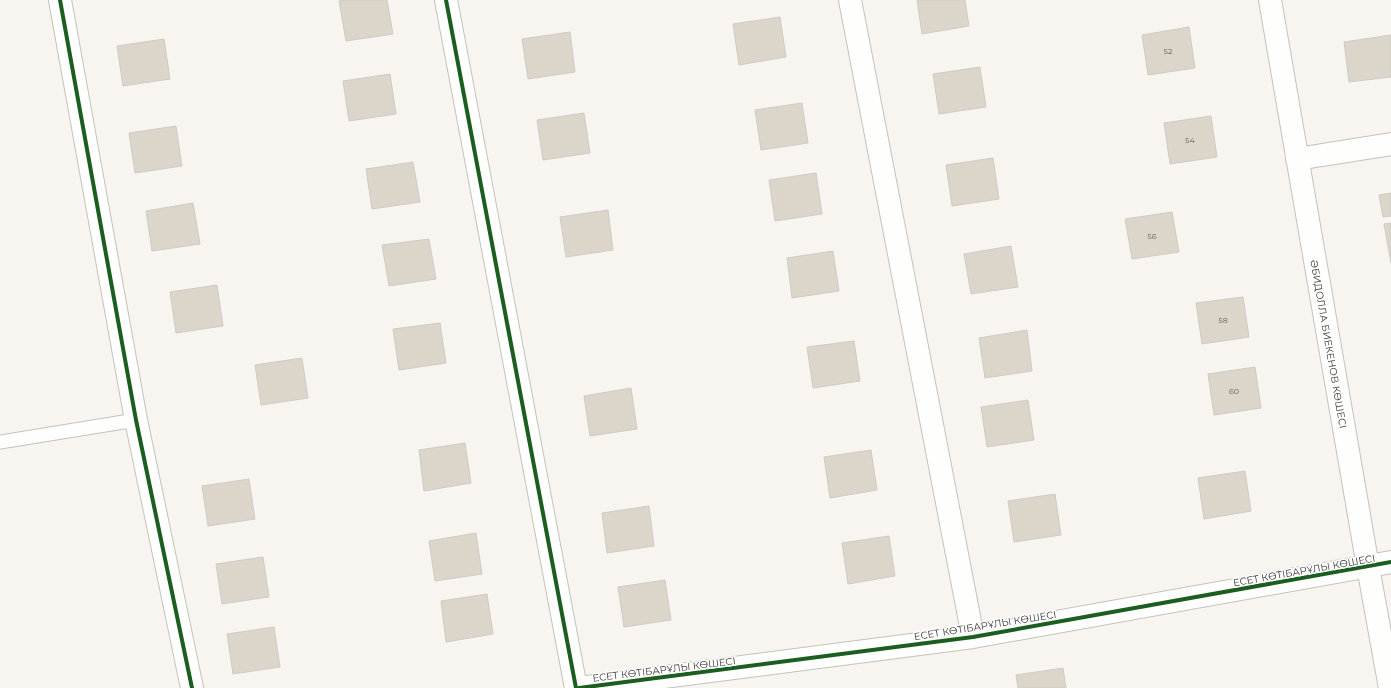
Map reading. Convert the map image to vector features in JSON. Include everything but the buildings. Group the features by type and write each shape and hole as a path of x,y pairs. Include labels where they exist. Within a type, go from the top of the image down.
{"street":[{"path":"60,0 136,420 192,688"},
{"path":"446,0 576,688"},
{"path":"850,0 973,637"},
{"name":"ӘБИДОЛЛА БИЕКЕНОВ КӨШЕСІ","path":"1270,0 1390,688"},
{"path":"1297,160 1391,144"},
{"name":"ЕСЕТ КӨТІБАРҰЛЫ КӨШЕСІ","path":"580,688 973,637 1391,562"}],"lane":[{"path":"0,442 136,420"}],"cycle path":[{"path":"60,0 136,420 192,688"},
{"path":"446,0 576,688"},
{"path":"579,688 973,637 1391,562"}]}
